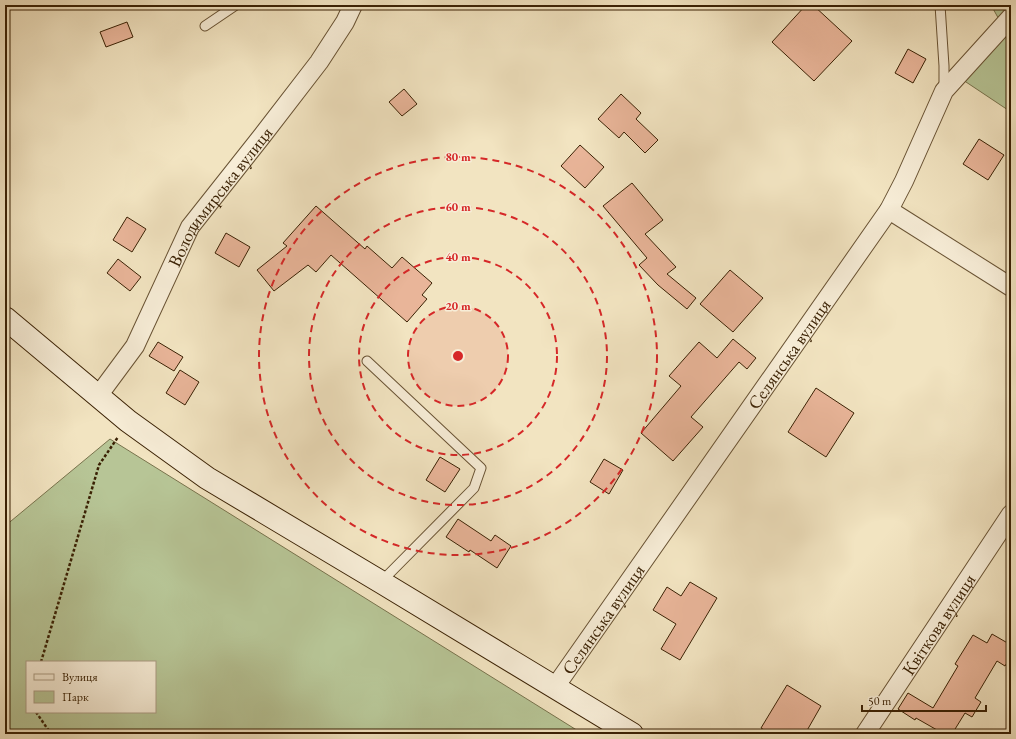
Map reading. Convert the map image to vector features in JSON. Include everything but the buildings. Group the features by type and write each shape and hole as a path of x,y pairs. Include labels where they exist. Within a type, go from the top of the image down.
{"street":[{"name":"Володимирська вулиця","path":"98,396 135,346 190,227 319,62 345,22 353,5"},
{"name":"Селянська вулиця","path":"555,687 889,210 904,181 944,91 1011,17"},
{"path":"889,210 1011,287"},
{"path":"5,318 128,421 207,478 632,734"},
{"name":"Квіткова вулиця","path":"865,734 1011,514"}],"lane":[{"path":"205,26 236,5"},
{"path":"940,5 944,91"},
{"path":"367,361 481,468 474,488 381,582"}],"path":[{"path":"41,661 99,465 128,421"},
{"path":"37,713 51,734"}],"green space":[{"path":"991,5 1011,5 1011,112 960,78 1001,23"},
{"path":"110,439 583,734 5,734 5,526"}]}
